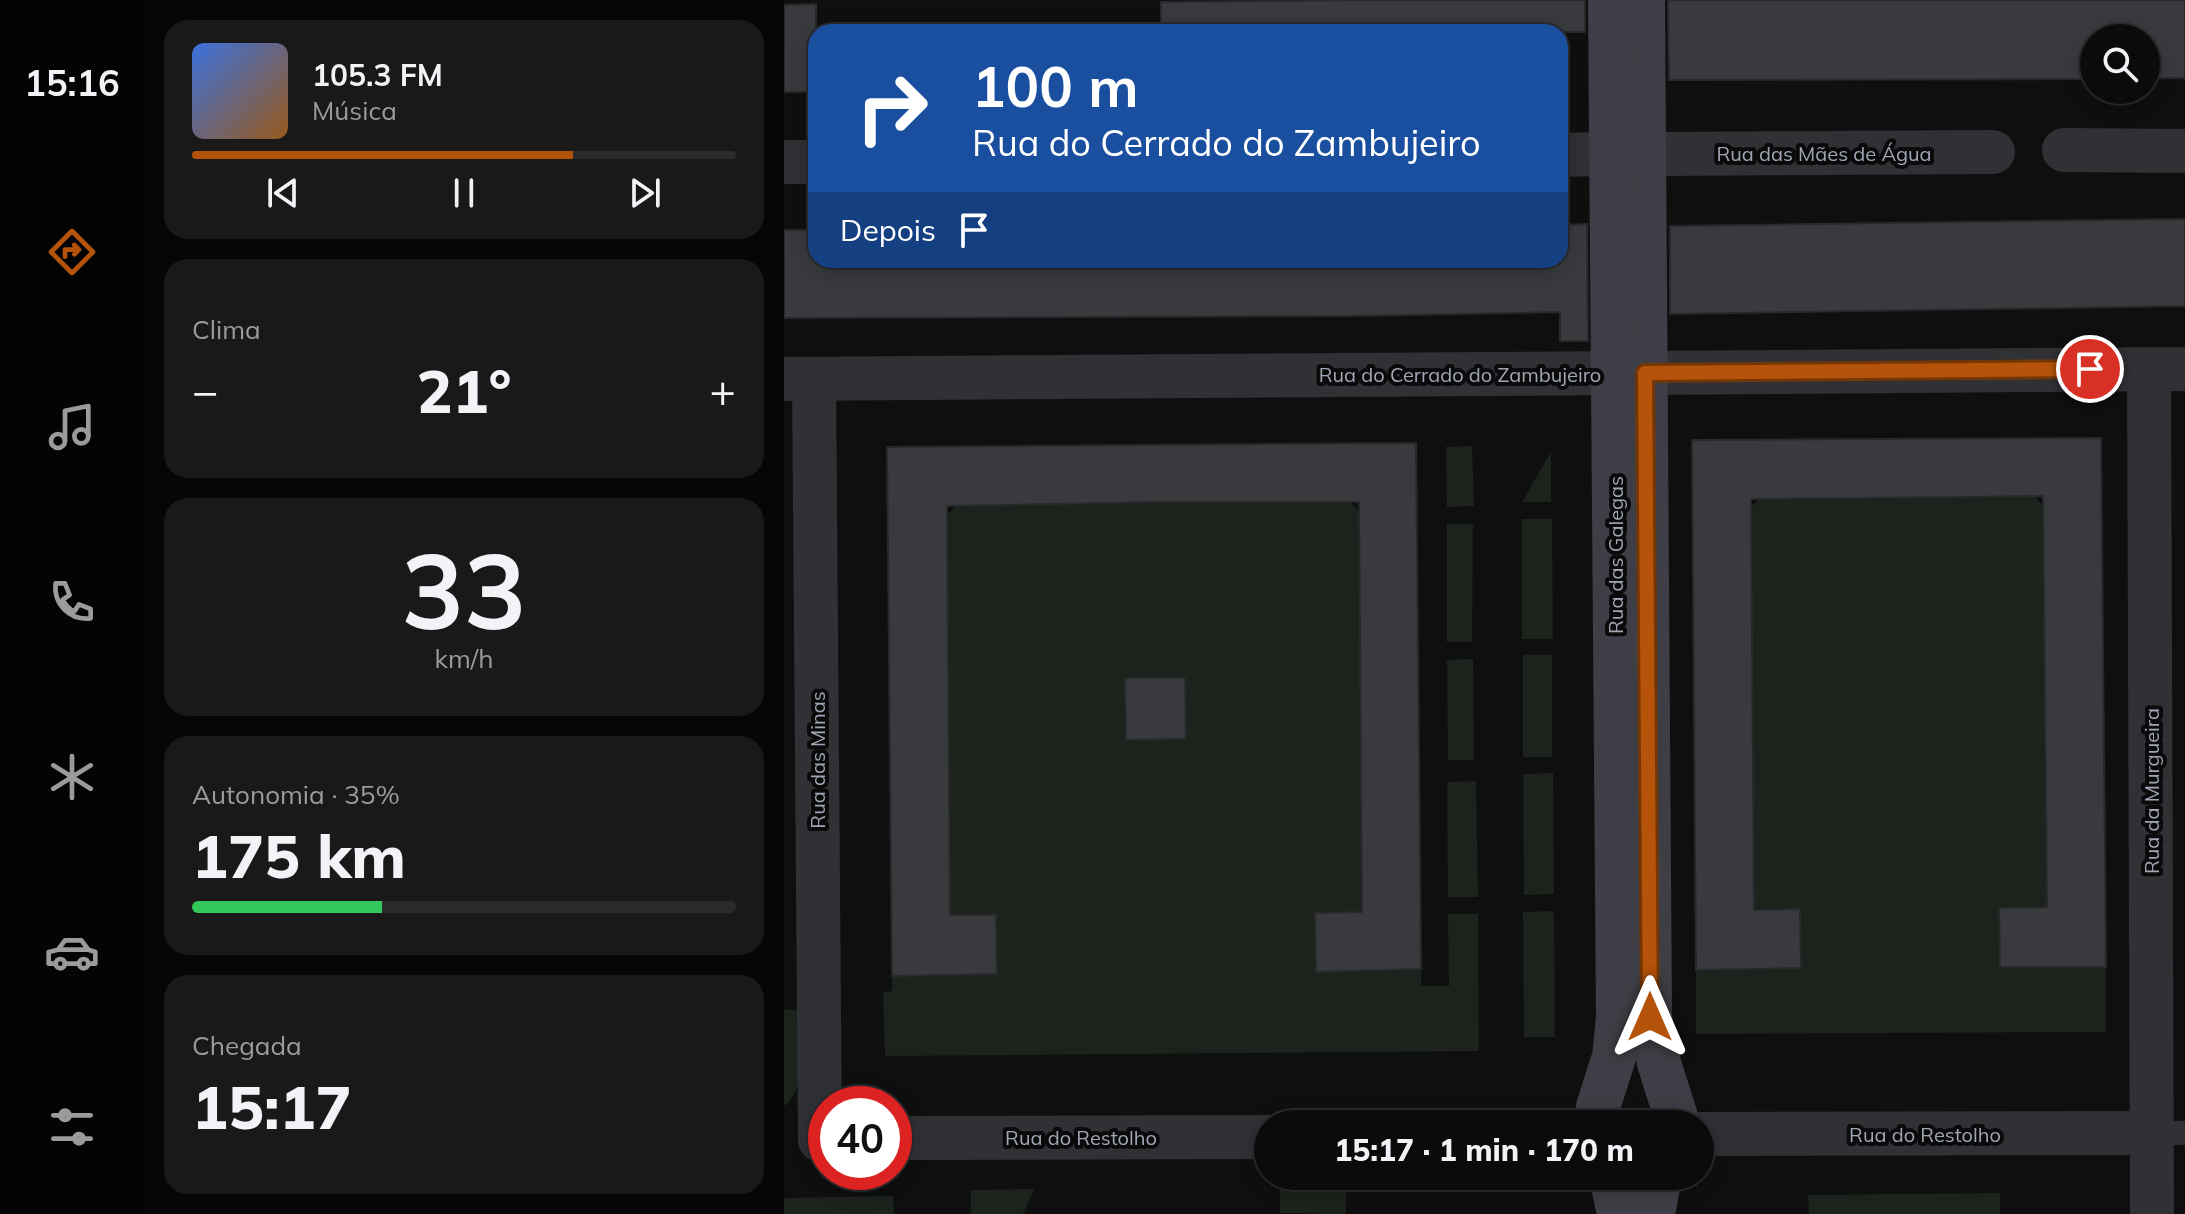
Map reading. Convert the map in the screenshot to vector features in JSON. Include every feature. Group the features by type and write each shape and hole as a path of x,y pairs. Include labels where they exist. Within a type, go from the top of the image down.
{"street":[{"name":"Rua das Galegas","path":"1610,0 1629,373 1650,1017 1672,1110"},
{"name":"Rua das Galegas","path":"1598,1110 1614,1057 1618,1018 1629,373 1643,0"},
{"path":"2064,150 2185,151"},
{"name":"Rua das Mães de Água","path":"1655,154 1993,152"},
{"path":"784,162 808,162"},
{"name":"Rua do Cerrado do Zambujeiro","path":"799,379 2167,369"},
{"name":"Rua da Murgueira","path":"2152,1214 2168,1133 2167,369"},
{"name":"Rua das Minas","path":"799,379 809,1086"},
{"path":"1598,1110 1606,1094 1618,1085 1632,1081 1647,1083 1661,1091 1671,1110"},
{"name":"Rua do Restolho","path":"1714,1134 2168,1133"},
{"name":"Rua do Restolho","path":"912,1138 1254,1137"},
{"path":"1614,1190 1619,1214"},
{"path":"1653,1214 1657,1190"}],"shaded area":[{"path":"1472,446 1474,506 1447,507 1446,447"},
{"path":"1551,452 1551,502 1522,502"},
{"path":"2034,496 2043,506 2047,906 1999,908 2000,966 2106,967 2106,1032 1696,1034 1696,970 1801,968 1800,909 1754,909 1751,506 1759,499"},
{"path":"1350,502 1359,511 1362,912 1315,913 1316,972 1421,969 1421,986 1449,986 1448,914 1478,914 1479,1051 885,1056 883,992 892,991 892,976 997,974 996,915 950,915 947,515 956,506"},
{"path":"1522,519 1552,519 1553,639 1522,639"},
{"path":"1447,524 1473,524 1472,642 1447,642"},
{"path":"1523,655 1552,655 1552,757 1523,757"},
{"path":"1473,659 1474,760 1448,760 1447,660"},
{"path":"1553,773 1554,894 1524,895 1523,774"},
{"path":"1476,781 1478,897 1448,897 1447,782"},
{"path":"1554,911 1555,1037 1524,1037 1523,912"},
{"path":"784,1009 800,1011 802,1062 797,1086 784,1106"},
{"path":"1034,1189 1023,1214 971,1214 971,1190"},
{"path":"1280,1190 1346,1190 1346,1214 1280,1213"},
{"path":"2000,1193 2000,1214 1809,1214 1808,1195"},
{"path":"893,1196 894,1214 784,1214 784,1198"}],"building":[{"path":"1585,0 1585,32 1568,32 1568,24 1161,24 1161,2"},
{"path":"1668,0 2185,0 2185,78 2160,78 2160,24 2080,24 2080,79 1669,80"},
{"path":"816,4 816,24 808,24 808,92 784,92 784,5"},
{"path":"2185,219 2185,306 1670,314 1670,226"},
{"path":"1587,224 1588,341 1560,341 1560,312 784,318 784,230 808,230 808,268 1568,268 1568,225"},
{"path":"2101,438 2106,967 2000,967 1999,908 2047,907 2043,496 1751,499 1754,910 1800,909 1801,968 1696,970 1692,440"},
{"path":"1416,443 1421,969 1316,972 1315,913 1362,912 1359,502 1155,502 947,506 950,915 996,915 997,974 892,976 887,447"},
{"path":"1125,678 1185,678 1186,739 1126,740"}],"route":[{"path":"1650,1017 1645,373 2090,369"}]}
